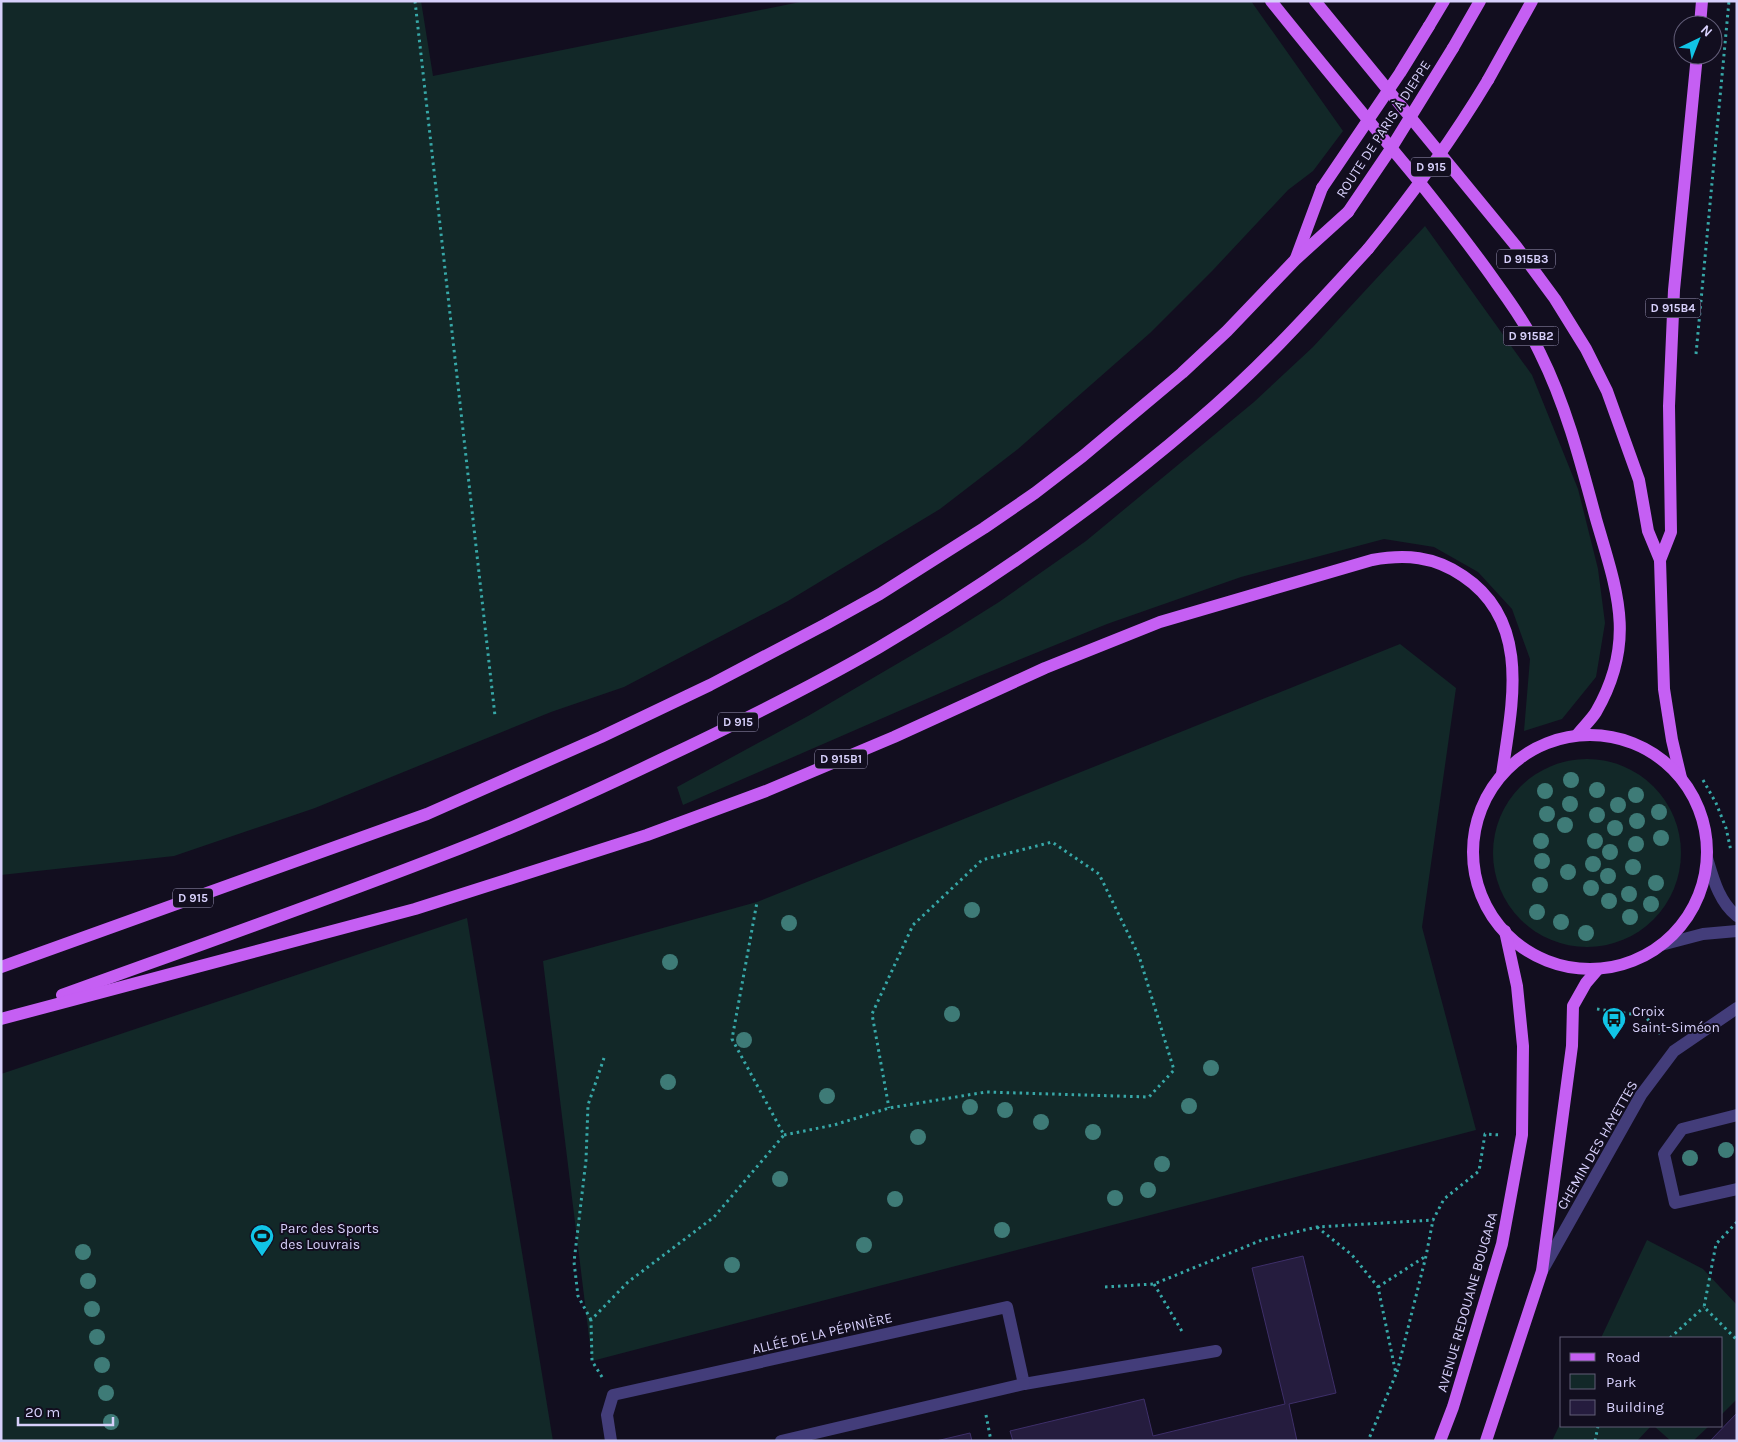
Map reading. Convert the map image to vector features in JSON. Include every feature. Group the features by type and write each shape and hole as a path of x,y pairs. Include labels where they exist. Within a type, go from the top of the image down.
{"main road":[{"name":"D 915B2","path":"1271,1 1446,215 1484,265 1518,313 1540,352 1552,380 1568,424 1599,526 1617,593 1620,618 1621,640 1611,679 1595,713 1577,735"},
{"name":"D 915B3","path":"1316,1 1516,246 1555,299 1581,341 1607,392 1623,433 1639,480 1648,531 1660,560"},
{"path":"1295,260 1322,188 1400,73 1444,1"},
{"name":"ROUTE DE PARIS À DIEPPE","path":"1295,260 1348,212 1390,150 1480,1"},
{"name":"D 915","path":"1,1018 444,855 548,812 725,729 808,686 877,648 1015,561 1107,494 1196,422 1246,378 1291,333 1368,249 1444,149 1488,80 1532,1"},
{"path":"1701,15 1702,1"},
{"name":"D 915B4","path":"1660,560 1670,532 1669,406 1674,290 1696,65"},
{"name":"D 915","path":"1,967 427,814 627,725 710,685 826,624 880,594 984,528 1084,456 1182,373 1227,331 1295,260"},
{"name":"D 915B1","path":"1,1018 415,909 647,835 766,791 894,737 1045,668 1160,622 1372,560 1393,556 1423,559 1448,567 1473,583 1485,594 1495,608 1510,641 1513,664 1512,698 1502,774"},
{"path":"1660,560 1664,689 1672,740 1681,778"},
{"path":"1597,734 1616,737 1635,743 1660,758 1681,778 1699,808 1704,824 1707,858 1701,891 1694,906 1674,934 1647,955 1615,966 1598,969 1580,969 1564,966 1547,960 1517,943 1495,920 1482,895 1474,868 1473,853 1476,825 1480,811 1502,774 1523,755 1536,748 1563,737 1577,735 1597,734"},
{"name":"AVENUE REDOUANE BOUGARA","path":"1440,1441 1453,1407 1502,1244 1522,1135 1523,1046 1517,986 1505,931"},
{"path":"1486,1441 1542,1271 1572,1046 1573,1006 1586,983 1598,969"}],"lane":[{"path":"1707,858 1722,899 1737,916"},
{"path":"1661,945 1703,934 1737,931"},
{"name":"CHEMIN DES HAYETTES","path":"1542,1271 1641,1096 1674,1051 1737,1008"},
{"path":"1737,1115 1682,1129 1664,1154 1675,1203 1737,1189"},
{"name":"ALLÉE DE LA PÉPINIÈRE","path":"613,1394 1007,1307 1024,1384"},
{"path":"781,1441 1024,1384 1216,1351"},
{"path":"611,1441 607,1415 613,1394"}],"path":[{"path":"414,1 495,716"},
{"path":"1696,361 1729,1"},
{"path":"1700,774 1716,803 1726,828 1732,854"},
{"path":"591,1320 628,1282 714,1217 784,1135 834,1125 890,1108 986,1092 1149,1098 1174,1070 1139,956 1099,874 1052,842 982,860 913,924 872,1014 890,1108"},
{"path":"757,902 732,1039 784,1135"},
{"path":"1573,1006 1645,1016 1674,1051"},
{"path":"604,1058 588,1105 586,1160 574,1262 578,1296 591,1320 592,1361 613,1394"},
{"path":"1368,1441 1396,1374 1426,1256 1433,1220 1444,1199 1479,1171 1485,1134 1522,1135"},
{"path":"1105,1287 1154,1284 1262,1240 1317,1227 1433,1220"},
{"path":"1671,1337 1704,1307 1716,1244 1737,1222"},
{"path":"1317,1227 1352,1255 1378,1287 1396,1374"},
{"path":"1378,1287 1426,1256"},
{"path":"1154,1284 1196,1355"},
{"path":"1704,1307 1737,1340"},
{"path":"1595,1441 1598,1427"}],"green space":[{"path":"1,1 421,1 433,76 805,1 1251,1 1343,131 1313,171 1288,190 1213,270 1150,333 1018,449 940,509 788,601 624,687 551,712 315,808 174,856 1,875"},
{"path":"1425,226 1532,375 1578,489 1598,569 1605,623 1596,677 1562,719 1524,731 1530,659 1512,609 1478,572 1434,547 1384,539 1241,577 1107,624 977,677 683,805 677,787 808,716 948,634 999,602 1086,541 1254,402 1313,347"},
{"path":"1400,644 1456,688 1422,927 1476,1130 592,1361 543,961 757,902"},
{"path":"1578,759 1596,759 1623,766 1654,786 1674,817 1681,844 1681,862 1674,889 1654,920 1623,940 1596,947 1578,947 1560,943 1543,936 1527,926 1514,913 1504,897 1497,880 1493,862 1493,844 1497,826 1504,809 1514,793 1527,780 1543,770 1560,763"},
{"name":"Parc des Sports des Louvrais","path":"467,918 553,1441 1,1441 1,1074"},
{"path":"1647,1240 1703,1269 1737,1305 1737,1399 1723,1413 1723,1337 1601,1337"},
{"path":"1560,1424 1560,1427 1650,1427 1637,1441 1552,1441"},
{"path":"1655,1427 1708,1427 1693,1441 1671,1441"}],"building":[{"path":"1303,1256 1336,1393 1289,1404 1297,1441 1013,1441 1010,1431 1144,1399 1153,1436 1285,1404 1252,1268"},
{"path":"1737,1413 1737,1441 1710,1441"},
{"path":"970,1433 972,1441 936,1441"}],"place":[{"name":"Croix Saint-Siméon","path":"1614,1040"},
{"name":"Parc des Sports des Louvrais","path":"262,1257"}]}
